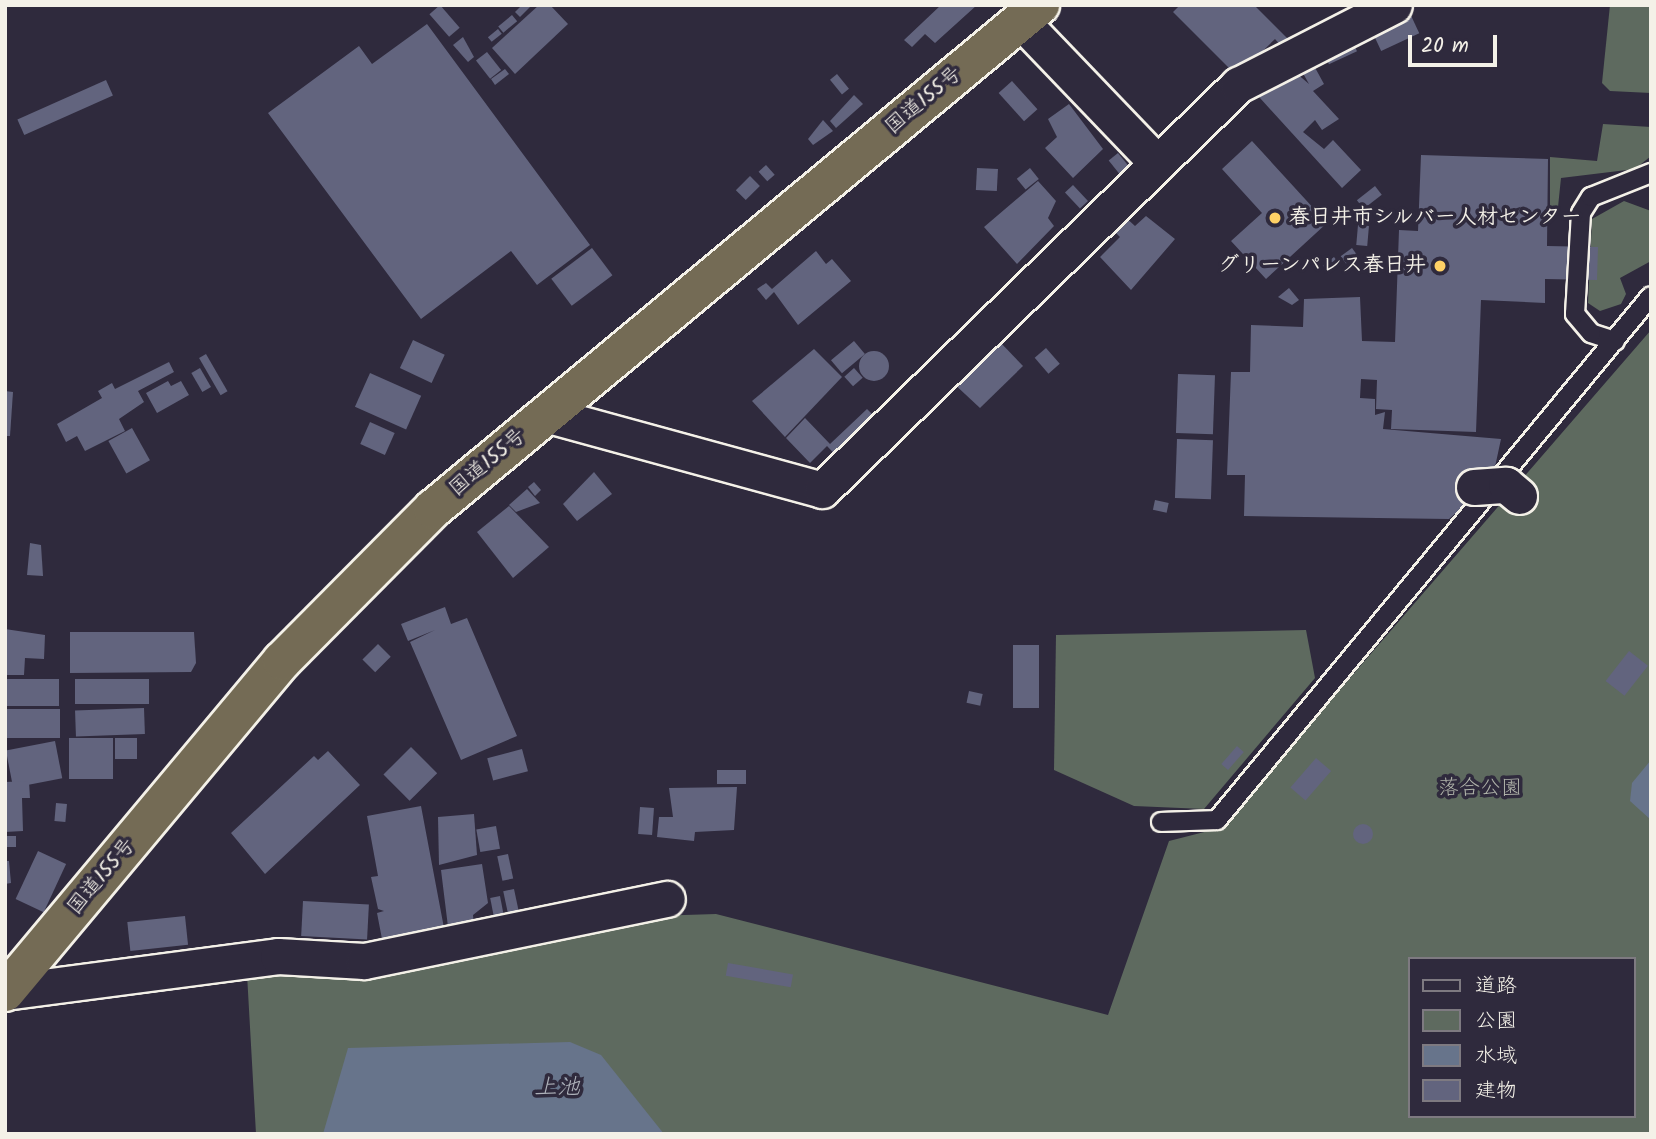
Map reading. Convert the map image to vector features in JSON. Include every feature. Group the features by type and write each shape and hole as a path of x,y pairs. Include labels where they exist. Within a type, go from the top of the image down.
{"highway":[{"name":"国道155号","path":"5,992 282,661 433,509 1030,13"}],"street":[{"path":"545,414 822,489 1238,85 1394,5"},
{"path":"1030,13 1157,163"},
{"path":"1474,487 1506,485 1519,496"},
{"path":"5,992 278,956 364,961 667,899"}],"lane":[{"path":"1615,341 1591,333 1575,314 1581,213 1591,197 1651,173"},
{"path":"1161,822 1217,820 1651,296"}],"green space":[{"path":"1610,5 1651,5 1651,93 1610,91 1602,83"},
{"path":"1603,124 1651,127 1651,156 1635,169 1561,178 1558,207 1550,206 1550,157 1597,161"},
{"path":"1624,201 1651,211 1651,261 1620,278 1626,294 1621,304 1600,311 1588,303 1592,219"},
{"name":"落合公園","path":"1651,330 1651,1134 256,1134 247,974 370,976 653,916 716,914 1108,1015 1169,841 1220,828"},
{"path":"1306,630 1315,678 1204,809 1134,806 1054,770 1056,635"}],"water":[{"path":"1651,760 1651,820 1630,801 1632,783"},
{"name":"上池","path":"570,1042 601,1055 664,1134 323,1134 348,1048"}],"building":[{"path":"440,5 460,28 449,37 429,14"},
{"path":"522,5 532,5 520,17 515,12"},
{"path":"539,5 550,5 568,24 515,74 492,48"},
{"path":"941,5 977,5 935,43 925,34 912,47 904,40"},
{"path":"1180,5 1254,5 1289,40 1282,47 1275,39 1237,76 1173,12"},
{"path":"1407,7 1419,33 1381,51 1369,25"},
{"path":"512,15 517,21 503,33 498,27"},
{"path":"427,24 590,245 537,285 511,251 421,319 268,113 359,46 372,64"},
{"path":"498,29 502,34 492,42 488,37"},
{"path":"1349,34 1357,51 1329,64 1321,47"},
{"path":"463,37 474,57 468,62 453,45"},
{"path":"487,52 501,70 490,79 476,61"},
{"path":"1307,53 1324,84 1313,91 1339,119 1322,130 1315,120 1303,132 1324,149 1333,140 1361,170 1342,188 1250,87 1270,75 1278,87 1295,72 1309,84 1295,59"},
{"path":"505,69 509,74 495,85 491,79"},
{"path":"837,74 849,89 842,94 830,80"},
{"path":"106,80 113,96 24,135 17,119"},
{"path":"1012,81 1037,109 1024,121 999,93"},
{"path":"854,95 863,104 836,128 830,121"},
{"path":"1069,104 1103,149 1073,178 1045,148 1057,137 1048,119"},
{"path":"823,120 833,131 813,145 808,139"},
{"path":"1252,141 1327,223 1266,279 1231,241 1262,213 1222,169"},
{"path":"1118,153 1132,170 1123,178 1109,161"},
{"path":"1421,155 1548,159 1547,246 1598,247 1597,280 1545,279 1545,303 1481,300 1476,432 1391,429 1392,410 1376,409 1377,380 1361,379 1360,398 1375,399 1375,415 1385,412 1383,429 1501,439 1492,481 1449,519 1244,516 1245,475 1227,475 1231,372 1250,372 1251,325 1303,327 1304,299 1360,297 1362,341 1395,342 1399,230 1418,231"},
{"path":"766,165 775,175 767,181 759,172"},
{"path":"977,168 998,169 997,191 976,190"},
{"path":"1030,168 1039,179 1026,190 1017,179"},
{"path":"750,176 760,186 746,200 736,190"},
{"path":"1038,181 1056,201 1048,218 1054,226 1017,264 984,227"},
{"path":"1073,185 1088,201 1080,209 1065,193"},
{"path":"1375,186 1382,195 1364,209 1357,200"},
{"path":"1124,216 1135,226 1146,216 1175,239 1131,290 1100,257 1120,237 1111,228"},
{"path":"1358,225 1369,226 1367,246 1356,245"},
{"path":"592,248 612,275 572,306 551,279"},
{"path":"1352,248 1357,255 1346,264 1341,256"},
{"path":"816,251 826,264 832,259 851,281 798,325 774,292 766,300 757,289 766,283 772,289"},
{"path":"1334,257 1340,265 1329,273 1323,265"},
{"path":"1289,288 1299,300 1292,305 1278,297"},
{"path":"413,340 445,355 432,383 400,368"},
{"path":"854,341 865,354 842,373 831,360"},
{"path":"999,341 1023,366 980,408 951,381"},
{"path":"1046,348 1060,364 1048,374 1035,358"},
{"path":"814,349 842,377 785,437 752,401"},
{"path":"874,351 880,352 888,360 888,372 880,380 874,381 868,380 860,372 859,366 860,360 868,352"},
{"path":"206,354 228,391 221,395 199,358"},
{"path":"169,362 174,372 138,391 144,402 119,419 125,431 85,451 77,436 66,442 57,424 102,398 98,391 112,383 115,389"},
{"path":"200,368 211,387 202,392 191,373"},
{"path":"854,368 863,378 853,386 844,377"},
{"path":"370,373 421,396 406,430 355,407"},
{"path":"1178,374 1215,375 1213,434 1176,433"},
{"path":"168,381 171,386 181,381 189,395 157,413 146,393"},
{"path":"5,391 13,392 10,436 5,436"},
{"path":"867,409 883,425 843,463 827,446 810,463 786,438 805,418 830,444"},
{"path":"370,422 395,433 385,455 360,444"},
{"path":"132,428 150,460 126,473 108,441"},
{"path":"1177,439 1213,440 1211,499 1175,498"},
{"path":"594,472 612,494 577,521 563,504"},
{"path":"534,482 541,490 535,496 528,487"},
{"path":"527,489 540,503 516,512 509,505"},
{"path":"1155,500 1169,503 1167,513 1153,510"},
{"path":"509,506 549,547 513,578 477,532"},
{"path":"30,543 41,545 43,576 27,575"},
{"path":"445,607 451,624 467,618 517,736 461,760 410,642 435,630 408,641 401,624"},
{"path":"5,629 45,635 44,659 25,658 24,675 5,675"},
{"path":"70,632 194,632 196,663 191,672 70,673"},
{"path":"378,644 391,657 375,672 362,660"},
{"path":"1013,645 1039,645 1039,708 1013,708"},
{"path":"1629,651 1648,666 1625,696 1606,681"},
{"path":"5,679 59,679 59,706 5,706"},
{"path":"75,679 149,679 149,704 75,704"},
{"path":"969,691 983,694 980,706 967,703"},
{"path":"144,708 145,734 76,736 75,710"},
{"path":"5,709 60,709 60,738 5,738"},
{"path":"69,738 113,738 113,779 69,779"},
{"path":"115,738 137,738 137,759 115,759"},
{"path":"55,741 62,778 13,788 6,751"},
{"path":"1237,746 1244,752 1228,770 1221,764"},
{"path":"411,747 437,773 410,801 383,775"},
{"path":"522,749 528,771 493,781 487,758"},
{"path":"328,751 360,785 265,874 231,833 314,756 318,760"},
{"path":"1316,758 1331,771 1306,801 1290,787"},
{"path":"717,770 746,770 746,784 717,784"},
{"path":"29,781 30,798 22,798 23,831 5,832 5,782"},
{"path":"737,787 734,830 695,832 694,841 657,837 659,817 673,817 669,788"},
{"path":"56,803 67,804 65,822 54,821"},
{"path":"421,806 444,928 382,939 377,913 384,911 378,909 371,877 378,876 367,816"},
{"path":"640,807 654,808 652,835 638,834"},
{"path":"474,814 477,855 439,865 438,817"},
{"path":"1363,824 1370,827 1373,834 1370,841 1363,844 1356,841 1353,834 1356,827"},
{"path":"496,826 500,849 480,852 476,829"},
{"path":"5,836 16,836 16,847 5,847"},
{"path":"38,851 66,864 44,912 16,899"},
{"path":"508,854 513,878 502,881 497,856"},
{"path":"5,861 9,861 11,883 5,884"},
{"path":"482,864 488,903 473,915 474,925 449,935 441,870"},
{"path":"514,889 519,913 508,916 503,891"},
{"path":"500,896 504,916 494,918 490,898"},
{"path":"303,901 369,904 367,939 301,936"},
{"path":"185,916 188,945 130,951 127,922"},
{"path":"728,963 793,974 791,987 726,976"}],"place":[{"name":"春日井市シルバー人材センター","path":"1275,218"},
{"name":"グリーンパレス春日井","path":"1440,266"}]}
